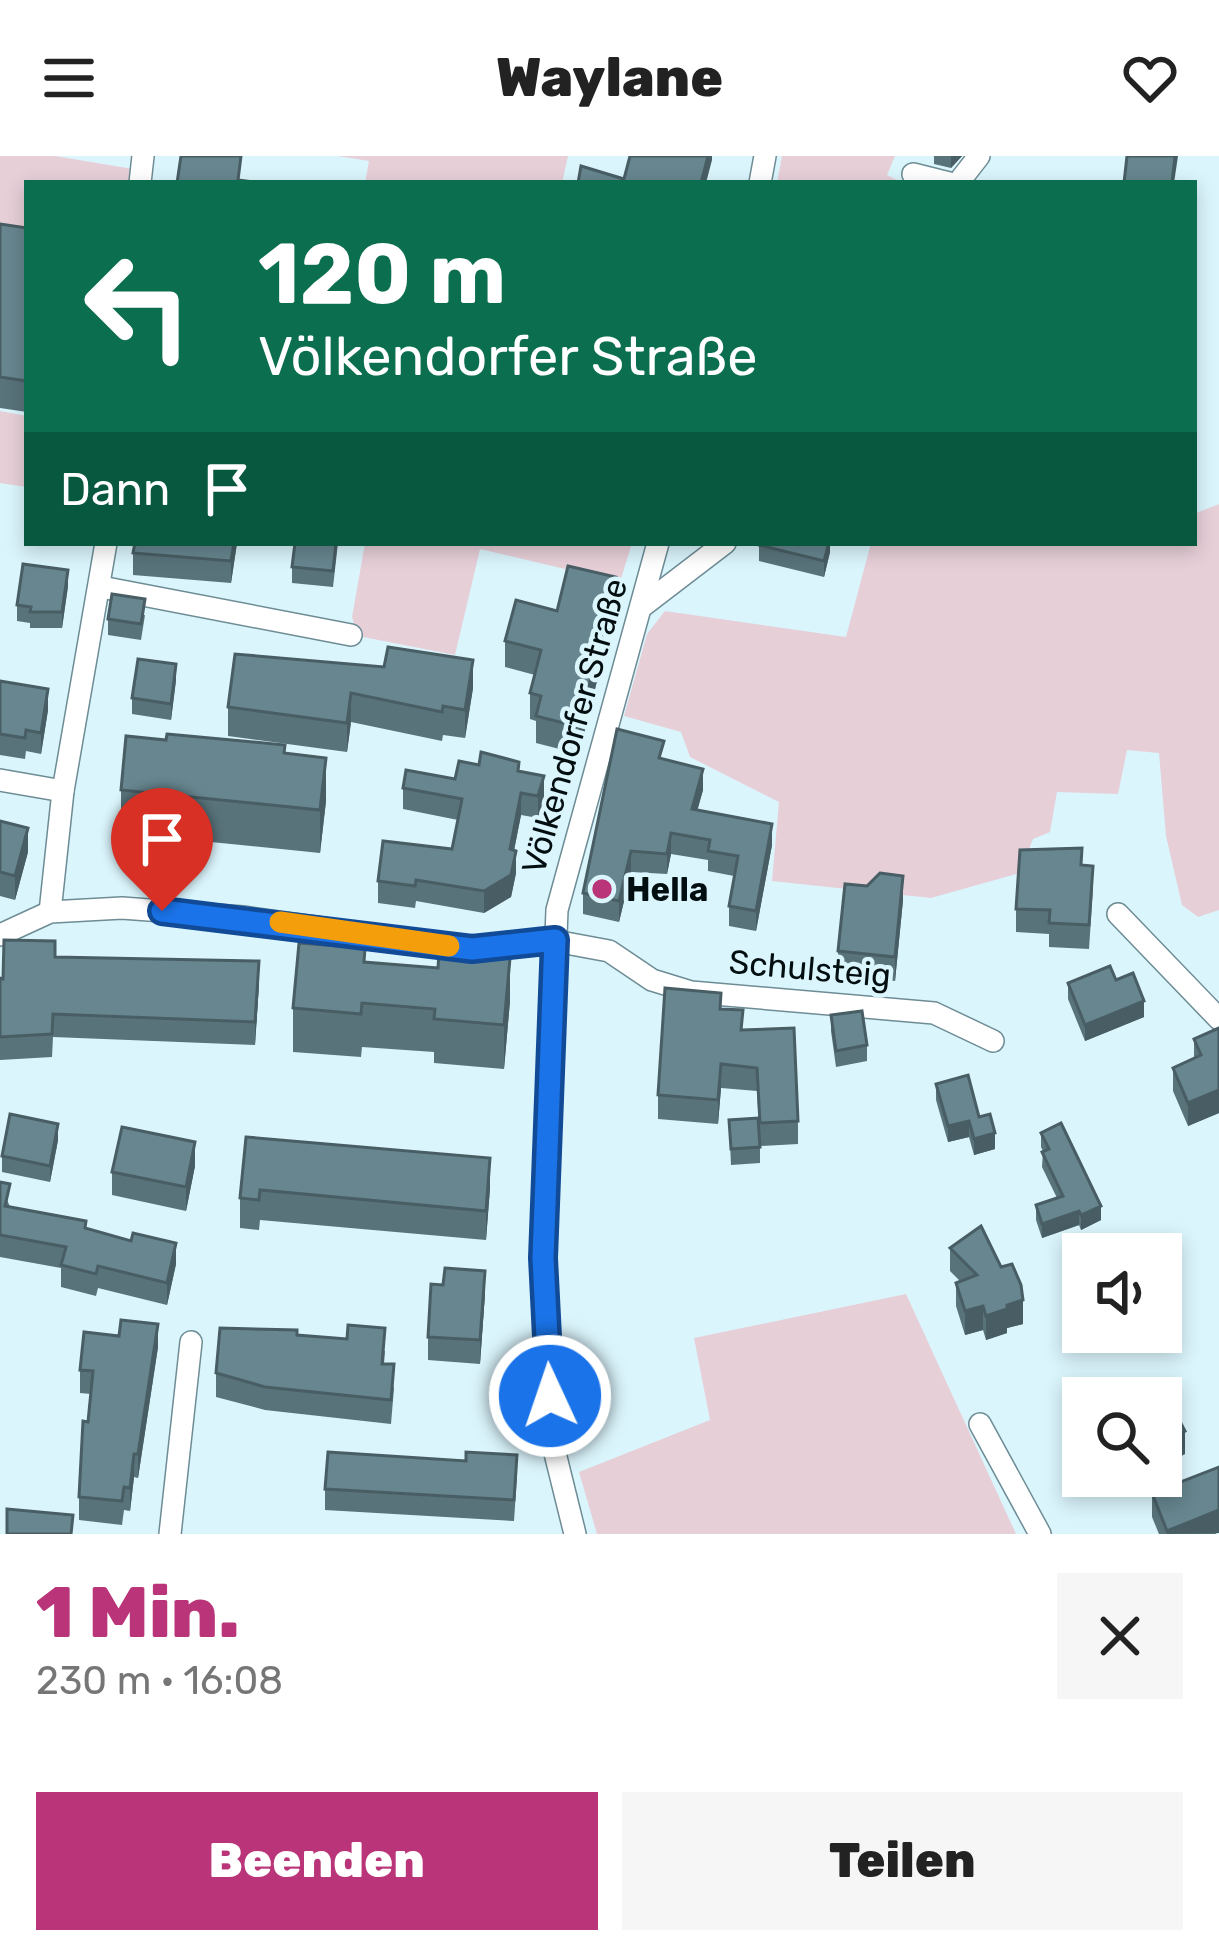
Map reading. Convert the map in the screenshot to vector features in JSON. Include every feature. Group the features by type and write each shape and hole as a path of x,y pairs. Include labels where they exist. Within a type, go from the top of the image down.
{"street":[{"path":"956,180 979,156"},
{"path":"50,912 63,791 106,546"},
{"name":"Völkendorfer Straße","path":"575,1534 552,1441 543,1258 555,940 568,867 657,546"},
{"path":"644,605 721,546"},
{"path":"101,587 351,635"},
{"path":"0,780 63,791"},
{"path":"0,935 50,912 122,908 243,917 472,949 555,940"},
{"path":"1118,914 1219,1019"},
{"name":"Schulsteig","path":"555,940 609,951 652,980 692,992 934,1012 993,1041"},
{"path":"170,1534 190,1342"},
{"path":"980,1424 1040,1534"}],"shaded area":[{"path":"0,156 55,156 133,169 131,180 24,180 24,236 0,232"},
{"path":"338,156 568,156 563,180 366,180 369,161"},
{"path":"782,156 895,156 887,175 897,180 778,180"},
{"path":"0,411 24,415 24,487 0,483"},
{"path":"1219,504 1219,910 1198,917 1182,905 1166,836 1159,753 1127,750 1118,794 1057,792 1050,832 1033,839 1020,873 931,898 772,881 779,802 690,757 681,732 624,716 647,634 665,611 846,637 870,546 1197,546 1197,513"},
{"path":"364,546 631,546 620,582 480,549 455,655 358,636 352,617"},
{"path":"906,1294 1016,1534 597,1534 579,1472 710,1420 694,1338"}],"building":[{"path":"181,156 241,156 238,180 177,180"},
{"path":"630,156 708,156 702,180 579,180 581,166 624,179"},
{"path":"1127,156 1175,156 1172,180 1124,180"},
{"path":"0,224 24,228 24,381 0,377"},
{"path":"134,546 234,546 231,561 133,553"},
{"path":"295,546 336,546 333,571 292,567"},
{"path":"763,546 828,546 824,561"},
{"path":"23,564 68,570 62,612 30,612 31,607 17,605"},
{"path":"568,566 616,577 579,727 536,716 541,696 530,693 541,650 505,641 516,600 557,611"},
{"path":"112,594 145,599 141,624 108,619"},
{"path":"388,647 473,660 465,710 443,706 442,712 351,693 347,723 228,707 235,654 384,667"},
{"path":"138,659 176,664 171,704 132,698"},
{"path":"0,681 48,689 41,733 26,730 25,738 0,734"},
{"path":"617,729 664,741 659,758 703,769 692,809 772,824 756,911 729,906 738,856 708,851 710,840 671,833 667,854 631,851 619,901 583,893"},
{"path":"167,734 285,745 284,753 326,758 320,810 121,790 126,736 166,740"},
{"path":"481,752 519,762 518,771 544,776 538,796 521,793 510,849 516,851 511,875 484,891 416,880 415,886 378,881 383,841 452,849 462,799 403,788 406,770 455,779 459,761 479,765"},
{"path":"0,821 28,828 15,876 0,872"},
{"path":"1082,848 1081,865 1093,866 1089,925 1049,923 1050,910 1016,909 1020,850"},
{"path":"880,873 903,876 895,957 838,951 845,884 867,886"},
{"path":"4,940 55,941 55,957 259,961 255,1022 53,1014 52,1034 0,1037"},
{"path":"299,943 365,948 364,962 438,968 439,952 510,958 504,1025 434,1019 435,1009 362,1003 361,1014 293,1008"},
{"path":"1110,966 1116,980 1133,973 1144,1001 1085,1025 1068,983"},
{"path":"665,988 721,993 720,1009 743,1010 741,1030 794,1028 798,1121 760,1123 757,1068 721,1064 718,1100 658,1095"},
{"path":"862,1011 867,1045 836,1051 831,1015"},
{"path":"1219,1028 1219,1090 1188,1103 1173,1068 1201,1055 1194,1039"},
{"path":"968,1075 979,1117 990,1114 995,1133 974,1139 969,1121 948,1126 936,1084"},
{"path":"10,1114 58,1124 50,1166 2,1156"},
{"path":"758,1118 760,1147 731,1149 729,1120"},
{"path":"1061,1123 1101,1206 1042,1224 1036,1205 1063,1196 1042,1152 1049,1149 1041,1133"},
{"path":"122,1127 195,1142 186,1187 112,1172"},
{"path":"246,1137 490,1158 486,1211 260,1190 259,1200 240,1198"},
{"path":"0,1182 10,1184 5,1206 86,1221 85,1228 131,1241 133,1233 176,1243 167,1283 98,1266 96,1274 61,1265 66,1247 0,1235"},
{"path":"981,1226 1001,1267 1012,1264 1023,1300 986,1316 983,1306 965,1311 956,1283 977,1275 950,1248"},
{"path":"445,1268 485,1271 480,1340 428,1337 431,1284 443,1285"},
{"path":"121,1320 158,1324 130,1488 124,1487 122,1501 79,1497 83,1421 88,1422 93,1371 80,1370 84,1332 119,1336"},
{"path":"348,1325 385,1328 382,1364 394,1364 391,1400 265,1387 216,1373 220,1328 297,1330 297,1335 347,1339"},
{"path":"328,1452 466,1461 466,1452 517,1455 514,1500 325,1489"},
{"path":"1219,1467 1219,1510 1167,1531 1154,1497 1182,1497 1182,1481"},
{"path":"7,1509 73,1515 71,1534 7,1534"}],"slow traffic":[{"path":"280,922 449,946"}],"place":[{"name":"Hella","path":"602,889"}],"route":[{"path":"162,911 243,917 472,949 555,940 543,1258 550,1396"}]}
